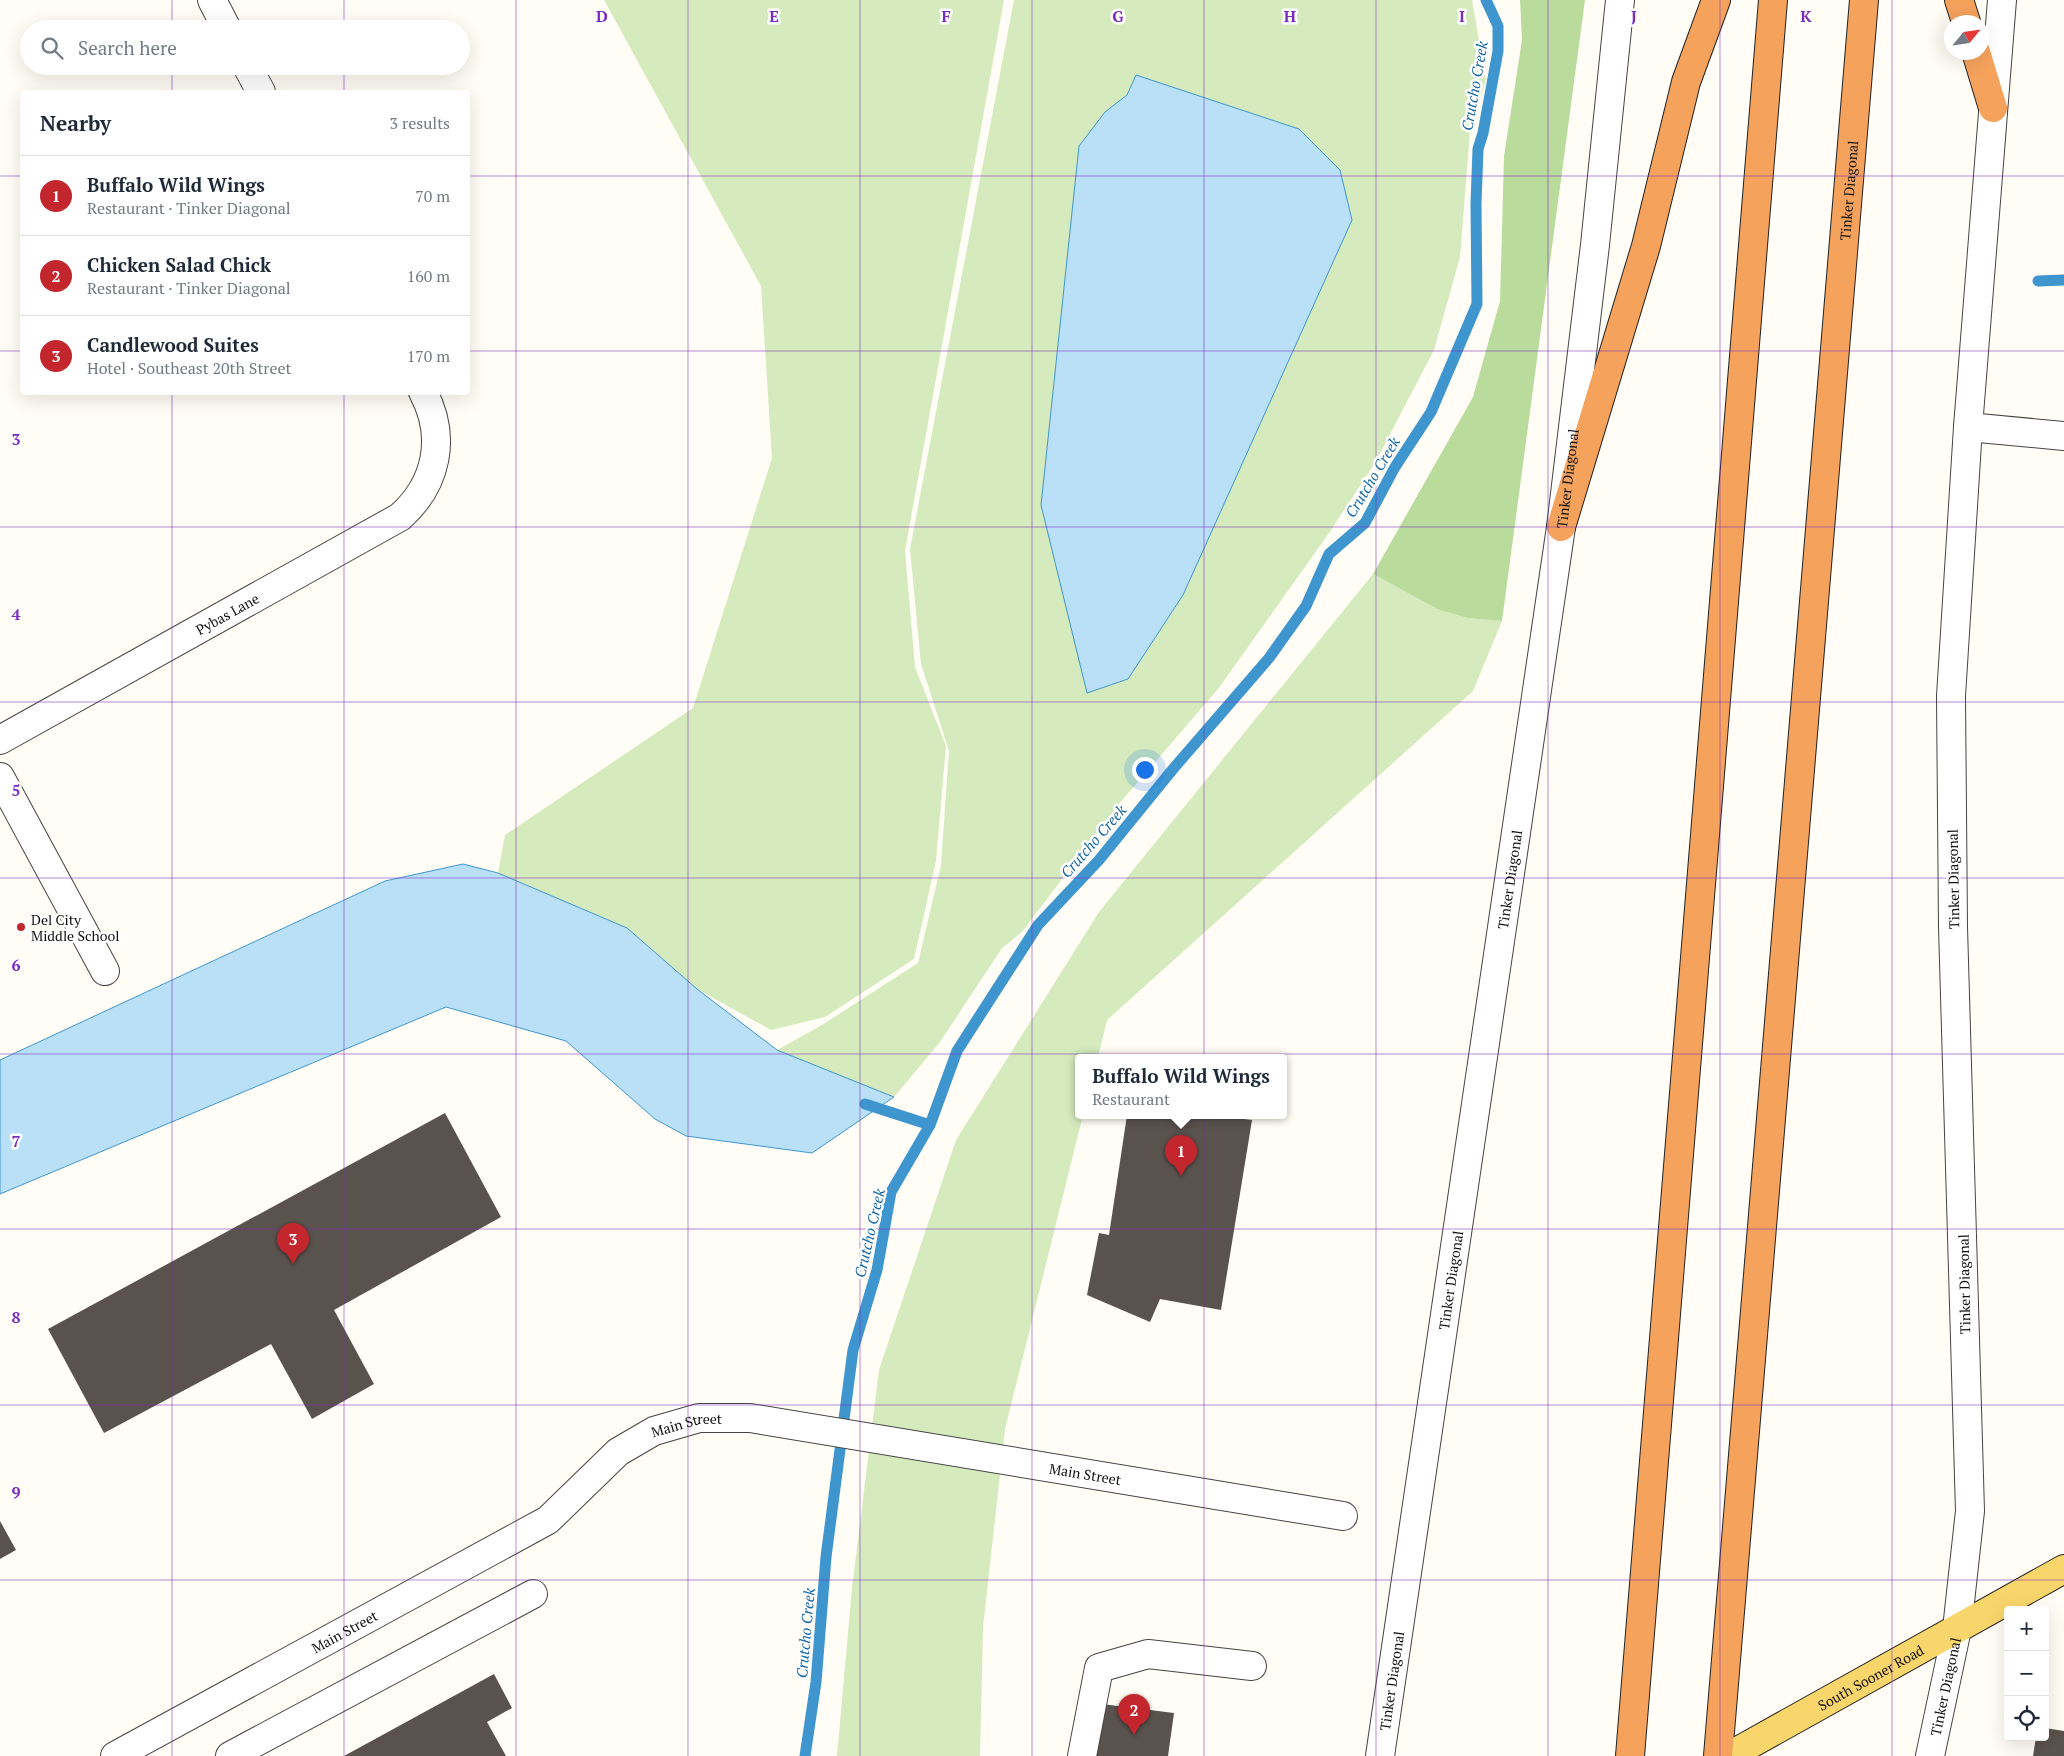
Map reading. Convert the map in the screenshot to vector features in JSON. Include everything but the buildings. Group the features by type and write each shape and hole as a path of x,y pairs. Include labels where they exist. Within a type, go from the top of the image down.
{"highway":[{"path":"1561,527 1646,246 1686,82 1716,0"},
{"path":"1630,1756 1773,0"},
{"name":"Tinker Diagonal","path":"1731,1756 1728,1635 1864,0"},
{"path":"1959,0 1964,15"},
{"path":"1978,60 1993,108"}],"main road":[{"name":"South Sooner Road","path":"1731,1756 2064,1569"}],"street":[{"path":"212,0 222,20"},
{"name":"Tinker Diagonal","path":"1380,1756 1561,527 1595,245 1620,0"},
{"name":"Tinker Diagonal","path":"1930,1756 1958,1629 1970,1511 1953,926 1951,696 1968,428 2002,0"},
{"path":"252,75 261,90"},
{"name":"Pybas Lane","path":"0,740 400,517 415,504 434,467 436,439 424,395"},
{"path":"1968,428 2064,436"},
{"path":"0,777 105,971"},
{"name":"Main Street","path":"115,1756 548,1520 618,1452 654,1431 699,1418 750,1418 1343,1516"},
{"path":"230,1756 533,1594"},
{"path":"1082,1756 1099,1668 1148,1654 1252,1666"}],"green space":[{"path":"604,0 1004,0 905,551 915,667 946,746 936,861 914,959 825,1017 771,1030 697,989 627,928 498,873 505,835 693,708 772,458 761,286"},
{"path":"1014,0 1472,0 1486,80 1470,131 1460,257 1434,350 1375,463 1327,536 1218,689 1118,805 1022,932 1002,948 940,1042 894,1097 777,1050 822,1025 918,963 941,865 949,751 921,664 910,549"},
{"path":"1520,0 1585,0 1502,621 1467,618 1437,609 1373,574 1473,397 1500,301 1504,156 1522,40"},
{"path":"1373,574 1437,609 1467,618 1502,621 1473,691 1107,1020 1099,1054 1075,1054 1075,1119 1082,1119 1005,1429 983,1628 980,1756 837,1756 852,1588 879,1370 956,1140 1099,912"}],"water":[{"path":"1136,75 1299,129 1340,170 1352,220 1183,595 1128,679 1087,693 1041,505 1079,146 1105,112 1127,95"},
{"path":"463,864 498,873 627,928 697,989 777,1050 894,1097 812,1153 686,1136 655,1119 566,1041 446,1007 0,1194 0,1060 385,881"}],"waterway":[{"name":"Crutcho Creek","path":"805,1756 816,1682 826,1557 853,1350 877,1270 891,1192 930,1125 957,1051 1038,925 1099,860 1173,769 1269,658 1306,606 1329,554 1365,523 1395,467 1431,412 1477,304 1476,204 1478,149 1483,133 1498,51 1498,26 1486,0"},
{"path":"2038,281 2064,280"},
{"path":"865,1104 930,1125"}],"place":[{"name":"Del City Middle School","path":"21,927"},
{"name":"Buffalo Wild Wings","path":"1181,1176"},
{"name":"Candlewood Suites","path":"293,1264"},
{"name":"Chicken Salad Chick","path":"1134,1735"}]}
